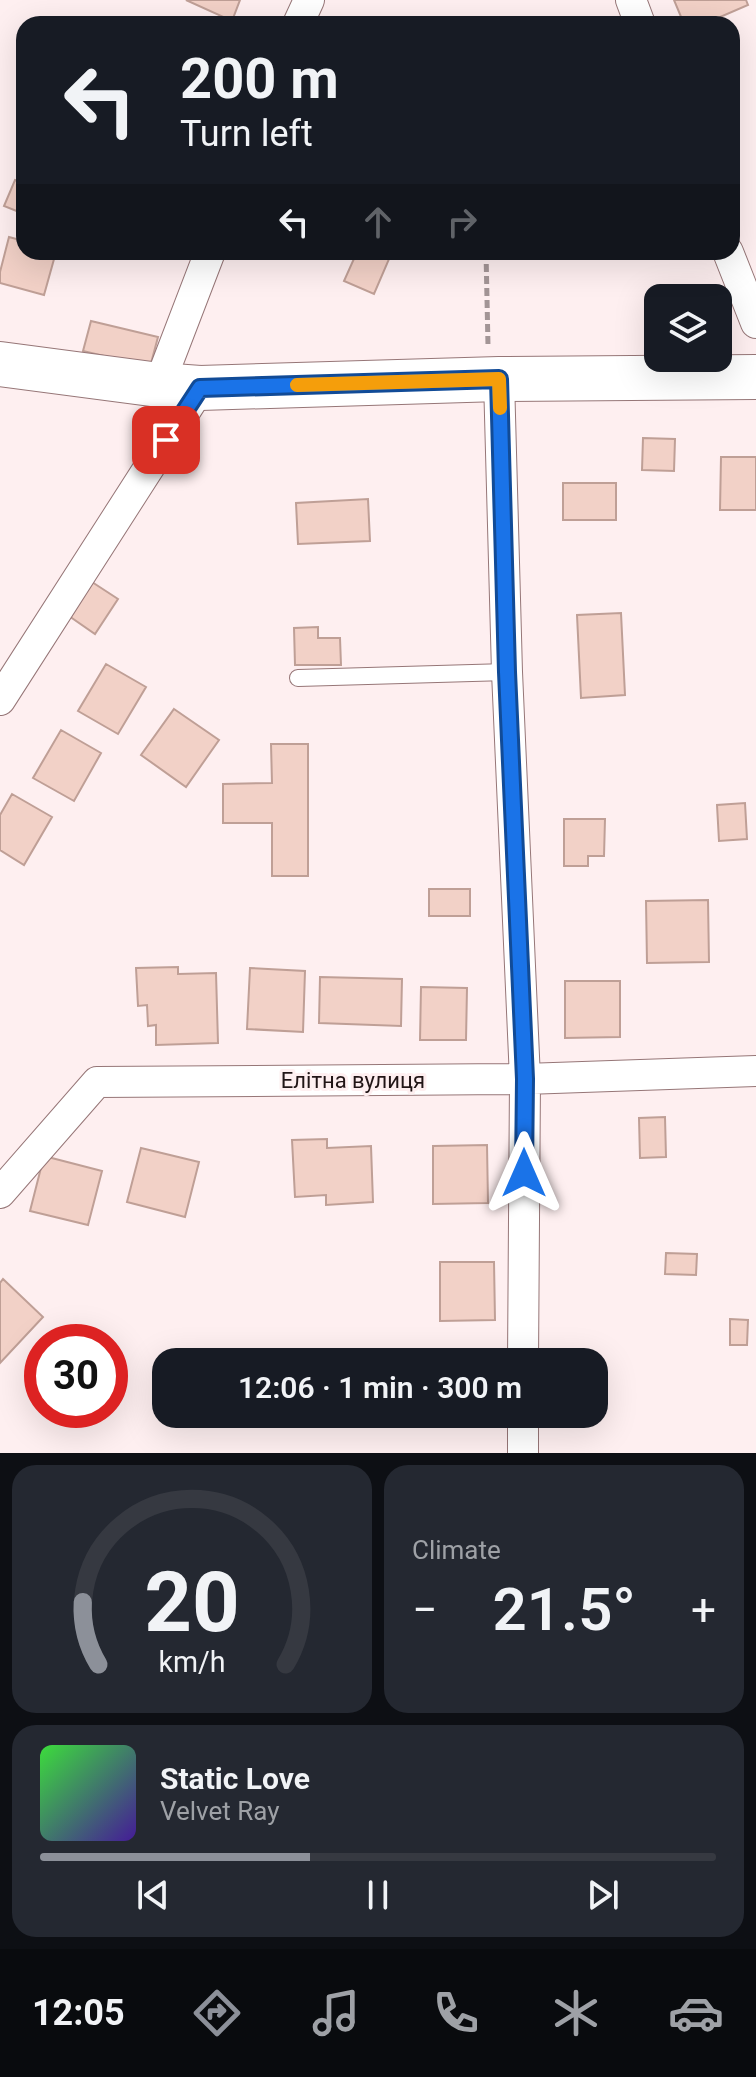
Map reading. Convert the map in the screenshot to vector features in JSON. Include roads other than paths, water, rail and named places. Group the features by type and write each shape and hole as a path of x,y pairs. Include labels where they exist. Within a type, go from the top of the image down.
{"street":[{"path":"0,700 180,387 208,260"},
{"path":"731,260 756,323"},
{"path":"0,364 180,387 494,379 756,377"},
{"path":"494,379 525,1079 523,1348"},
{"name":"Елітна вулиця","path":"0,1193 97,1082 525,1079 756,1071"},
{"path":"523,1428 523,1453"}],"lane":[{"path":"298,678 507,672"}]}
